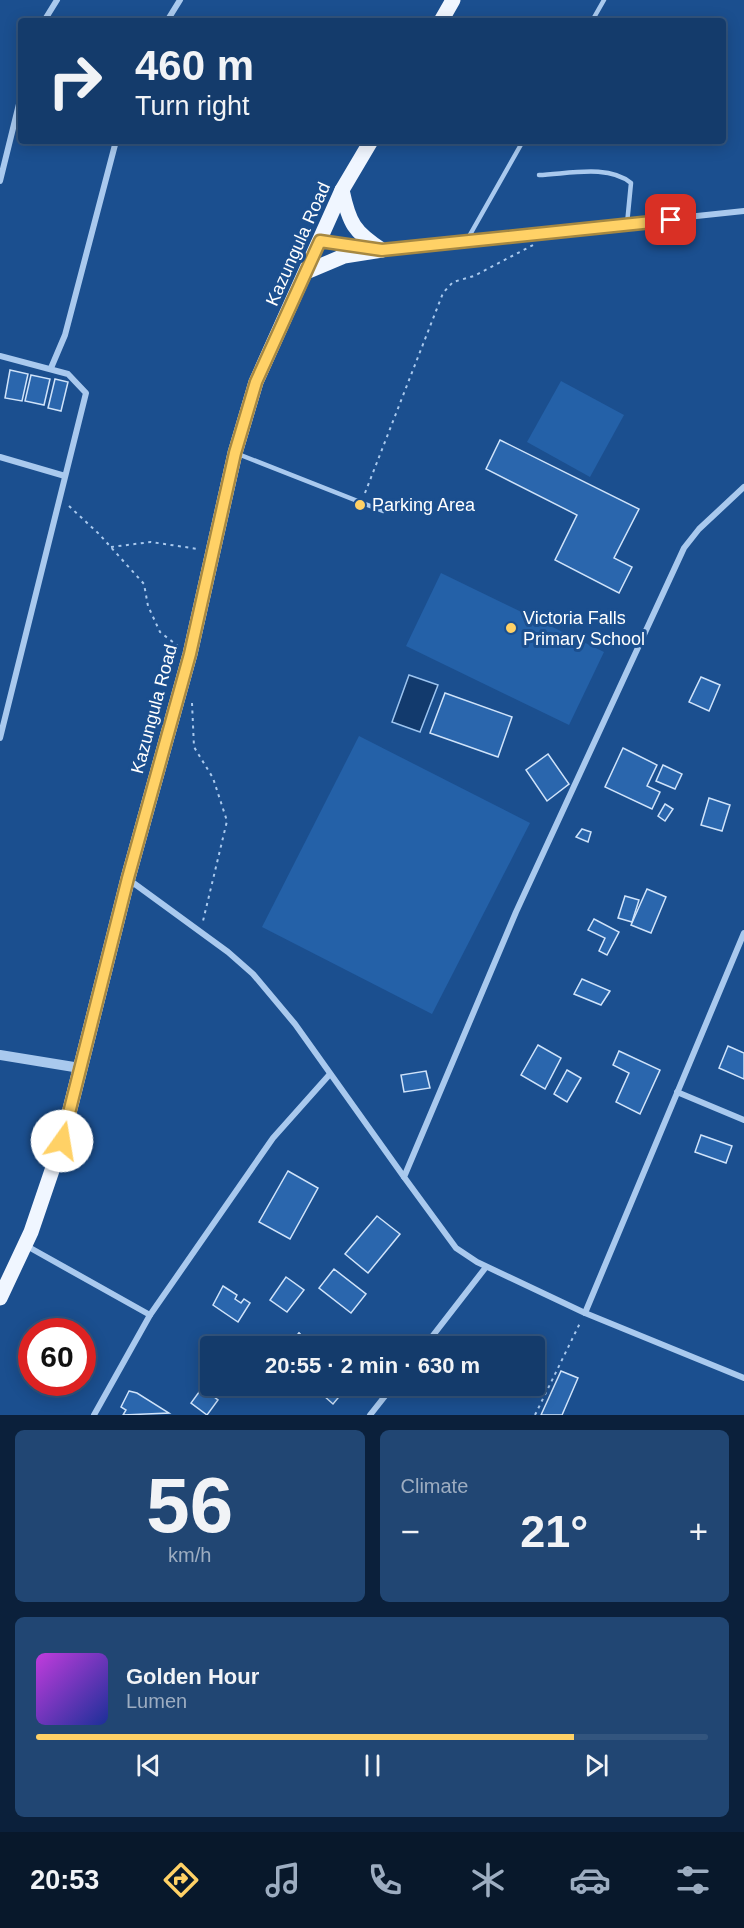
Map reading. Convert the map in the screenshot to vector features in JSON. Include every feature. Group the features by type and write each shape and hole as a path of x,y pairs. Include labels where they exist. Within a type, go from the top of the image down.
{"main road":[{"path":"443,18 453,0"},
{"name":"Kazungula Road","path":"0,1298 25,1244 62,1141 128,878 190,654 235,453 256,382 342,190 369,144"},
{"path":"342,190 347,212 355,229 382,250"},
{"path":"306,273 323,263 344,256 382,250"}],"street":[{"path":"46,18 57,0"},
{"path":"168,18 180,0"},
{"path":"0,182 18,108"},
{"path":"51,368 65,335 115,144"},
{"path":"320,241 382,250 744,211"},
{"path":"0,356 68,374 86,393 0,738"},
{"path":"0,457 65,476"},
{"path":"404,1177 516,912 684,548 699,529 744,487"},
{"path":"128,878 253,974 295,1024 456,1248 486,1267 585,1313 744,1378"},
{"path":"585,1313 744,933"},
{"path":"0,1055 80,1068"},
{"path":"94,1415 150,1315 273,1138 330,1074"},
{"path":"677,1092 744,1120"},
{"path":"25,1244 150,1315"},
{"path":"433,1336 486,1267"},
{"path":"370,1415 385,1396"}],"lane":[{"path":"594,18 604,0"},
{"path":"467,240 522,144"},
{"path":"539,175 604,172 622,176 631,183 627,224"},
{"path":"235,453 383,511"}],"path":[{"path":"362,503 375,462 443,293 453,282 484,271 553,233"},
{"path":"60,498 111,547 144,584 148,606 160,632 190,654"},
{"path":"111,547 150,542 213,551"},
{"path":"192,699 194,747 213,778 226,821 201,932"},
{"path":"535,1415 585,1313"}],"shaded area":[{"path":"561,381 624,415 590,477 527,442"},
{"path":"441,573 604,652 569,725 406,646"},
{"path":"409,675 438,685 420,732 392,722"},
{"path":"359,736 530,823 432,1014 262,927"}],"building":[{"path":"10,370 28,374 22,401 5,398"},
{"path":"31,375 50,379 44,405 25,401"},
{"path":"55,379 68,382 61,411 48,408"},
{"path":"500,440 639,509 614,558 632,567 619,593 555,560 577,515 486,469"},
{"path":"701,677 720,685 709,711 689,702"},
{"path":"445,693 512,717 498,757 430,733"},
{"path":"623,748 657,765 647,786 660,792 652,809 605,787"},
{"path":"548,754 569,784 547,801 526,770"},
{"path":"663,765 682,774 675,789 656,781"},
{"path":"709,798 730,805 722,831 701,825"},
{"path":"665,804 673,809 665,821 658,816"},
{"path":"582,829 591,832 588,842 576,837"},
{"path":"647,889 666,897 651,933 631,925"},
{"path":"625,896 639,900 632,922 618,918"},
{"path":"594,919 619,932 607,955 599,951 605,938 588,930"},
{"path":"582,979 610,991 601,1005 574,994"},
{"path":"538,1045 561,1058 545,1089 521,1075"},
{"path":"728,1046 744,1053 744,1079 719,1068"},
{"path":"619,1051 660,1070 640,1114 616,1102 629,1073 613,1065"},
{"path":"567,1070 581,1078 567,1102 554,1094"},
{"path":"426,1071 430,1088 404,1092 401,1075"},
{"path":"701,1135 732,1146 726,1163 695,1152"},
{"path":"288,1171 318,1188 290,1239 259,1222"},
{"path":"377,1216 400,1234 368,1273 345,1254"},
{"path":"334,1269 366,1294 351,1313 319,1288"},
{"path":"286,1277 304,1290 287,1312 270,1300"},
{"path":"223,1286 237,1295 235,1299 241,1303 244,1299 250,1303 238,1322 213,1305"},
{"path":"561,1371 578,1378 562,1415 541,1415"},
{"path":"129,1391 137,1393 169,1413 123,1415 126,1410 121,1407"},
{"path":"200,1391 200,1396 213,1396 218,1400 207,1415 191,1403"},
{"path":"324,1396 340,1396 333,1404"}],"place":[{"name":"Parking Area","path":"360,505"},
{"name":"Victoria Falls Primary School","path":"511,628"}],"route":[{"path":"62,1141 128,878 190,654 235,453 256,382 320,241 382,250 671,220"}]}
